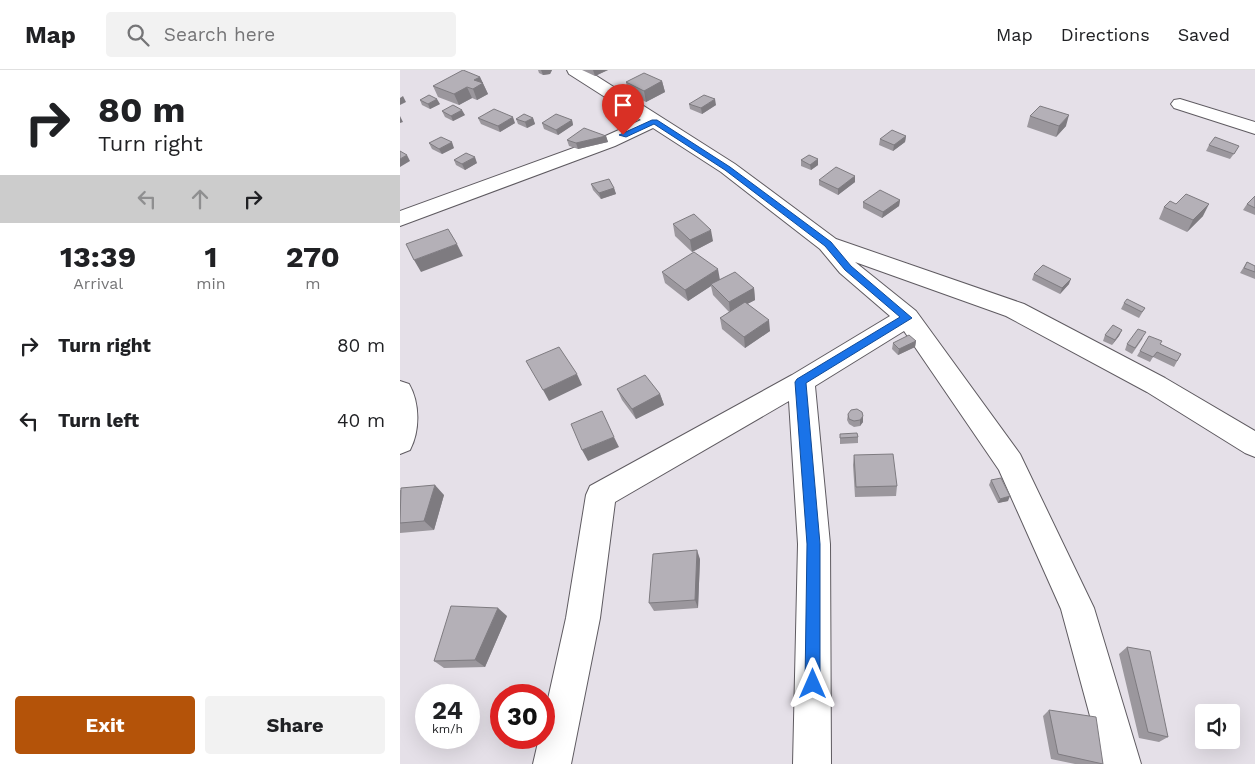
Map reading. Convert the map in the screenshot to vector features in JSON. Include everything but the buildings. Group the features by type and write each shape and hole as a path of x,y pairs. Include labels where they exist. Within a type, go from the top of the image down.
{"street":[{"path":"575,70 728,168 828,244 848,268 907,318 1010,463 1077,608 1122,764"},
{"path":"1180,104 1255,128"},
{"path":"400,219 608,142 654,121"},
{"path":"828,244 1015,310 1156,385 1255,445"},
{"path":"552,764 582,618 601,495 801,382 907,318"},
{"path":"801,382 814,544 812,764"},
{"path":"400,391 404,421 400,442"}],"route":[{"path":"623,135 654,121 728,168 828,244 848,268 907,318 801,382 814,544 813,684"}]}
